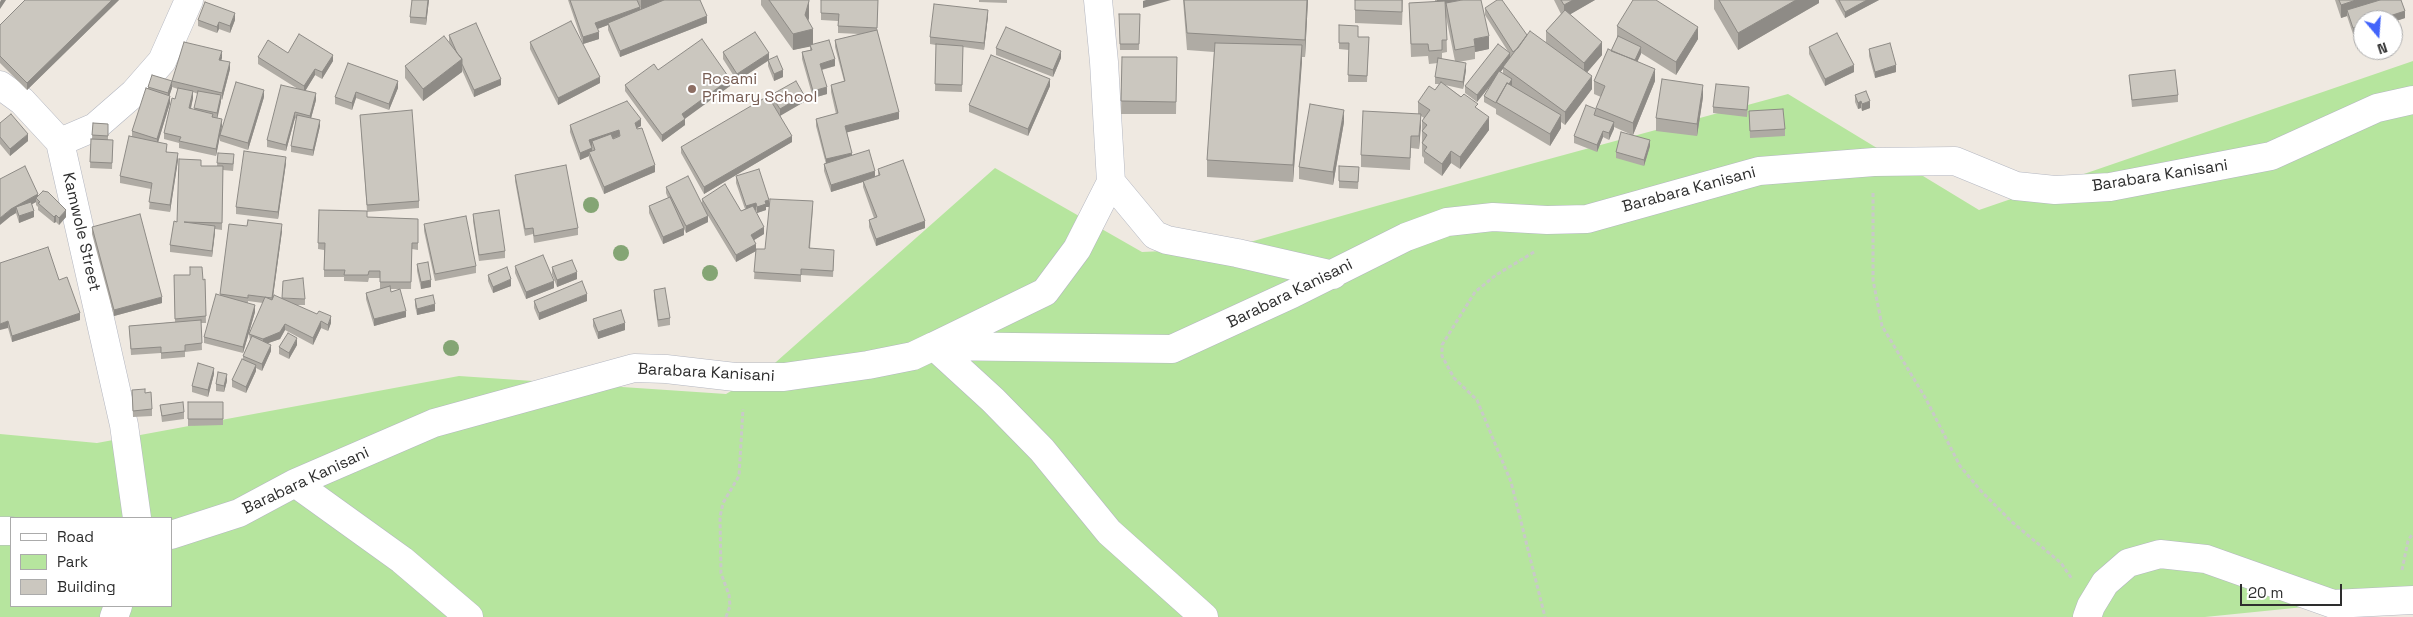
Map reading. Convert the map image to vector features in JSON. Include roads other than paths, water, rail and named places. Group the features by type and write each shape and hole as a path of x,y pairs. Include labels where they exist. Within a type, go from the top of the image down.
{"street":[{"path":"0,85 22,101 60,142 95,127 134,93 162,61 189,0"},
{"path":"1098,0 1109,119 1111,182 1077,249 1045,292 934,346 993,400 1042,450 1109,532 1204,617"},
{"name":"Barabara Kanisani","path":"172,535 239,513 295,483 434,423 634,368 666,369 735,377 784,377 868,365 913,356 934,346 1172,349 1333,274 1406,237 1447,222 1493,217 1547,220 1587,219 1759,171 1874,162 1955,161 2016,186 2055,190 2110,187 2271,156 2377,108 2413,100"},
{"name":"Kamwole Street","path":"60,142 124,425 137,517"},
{"path":"1111,182 1154,235 1166,240 1333,274"},
{"path":"295,483 402,560 469,617"},
{"path":"2089,612 2105,582 2128,563 2160,554 2206,559 2333,604 2413,600"}],"place":[{"name":"Rosami Primary School","path":"692,89"}]}
